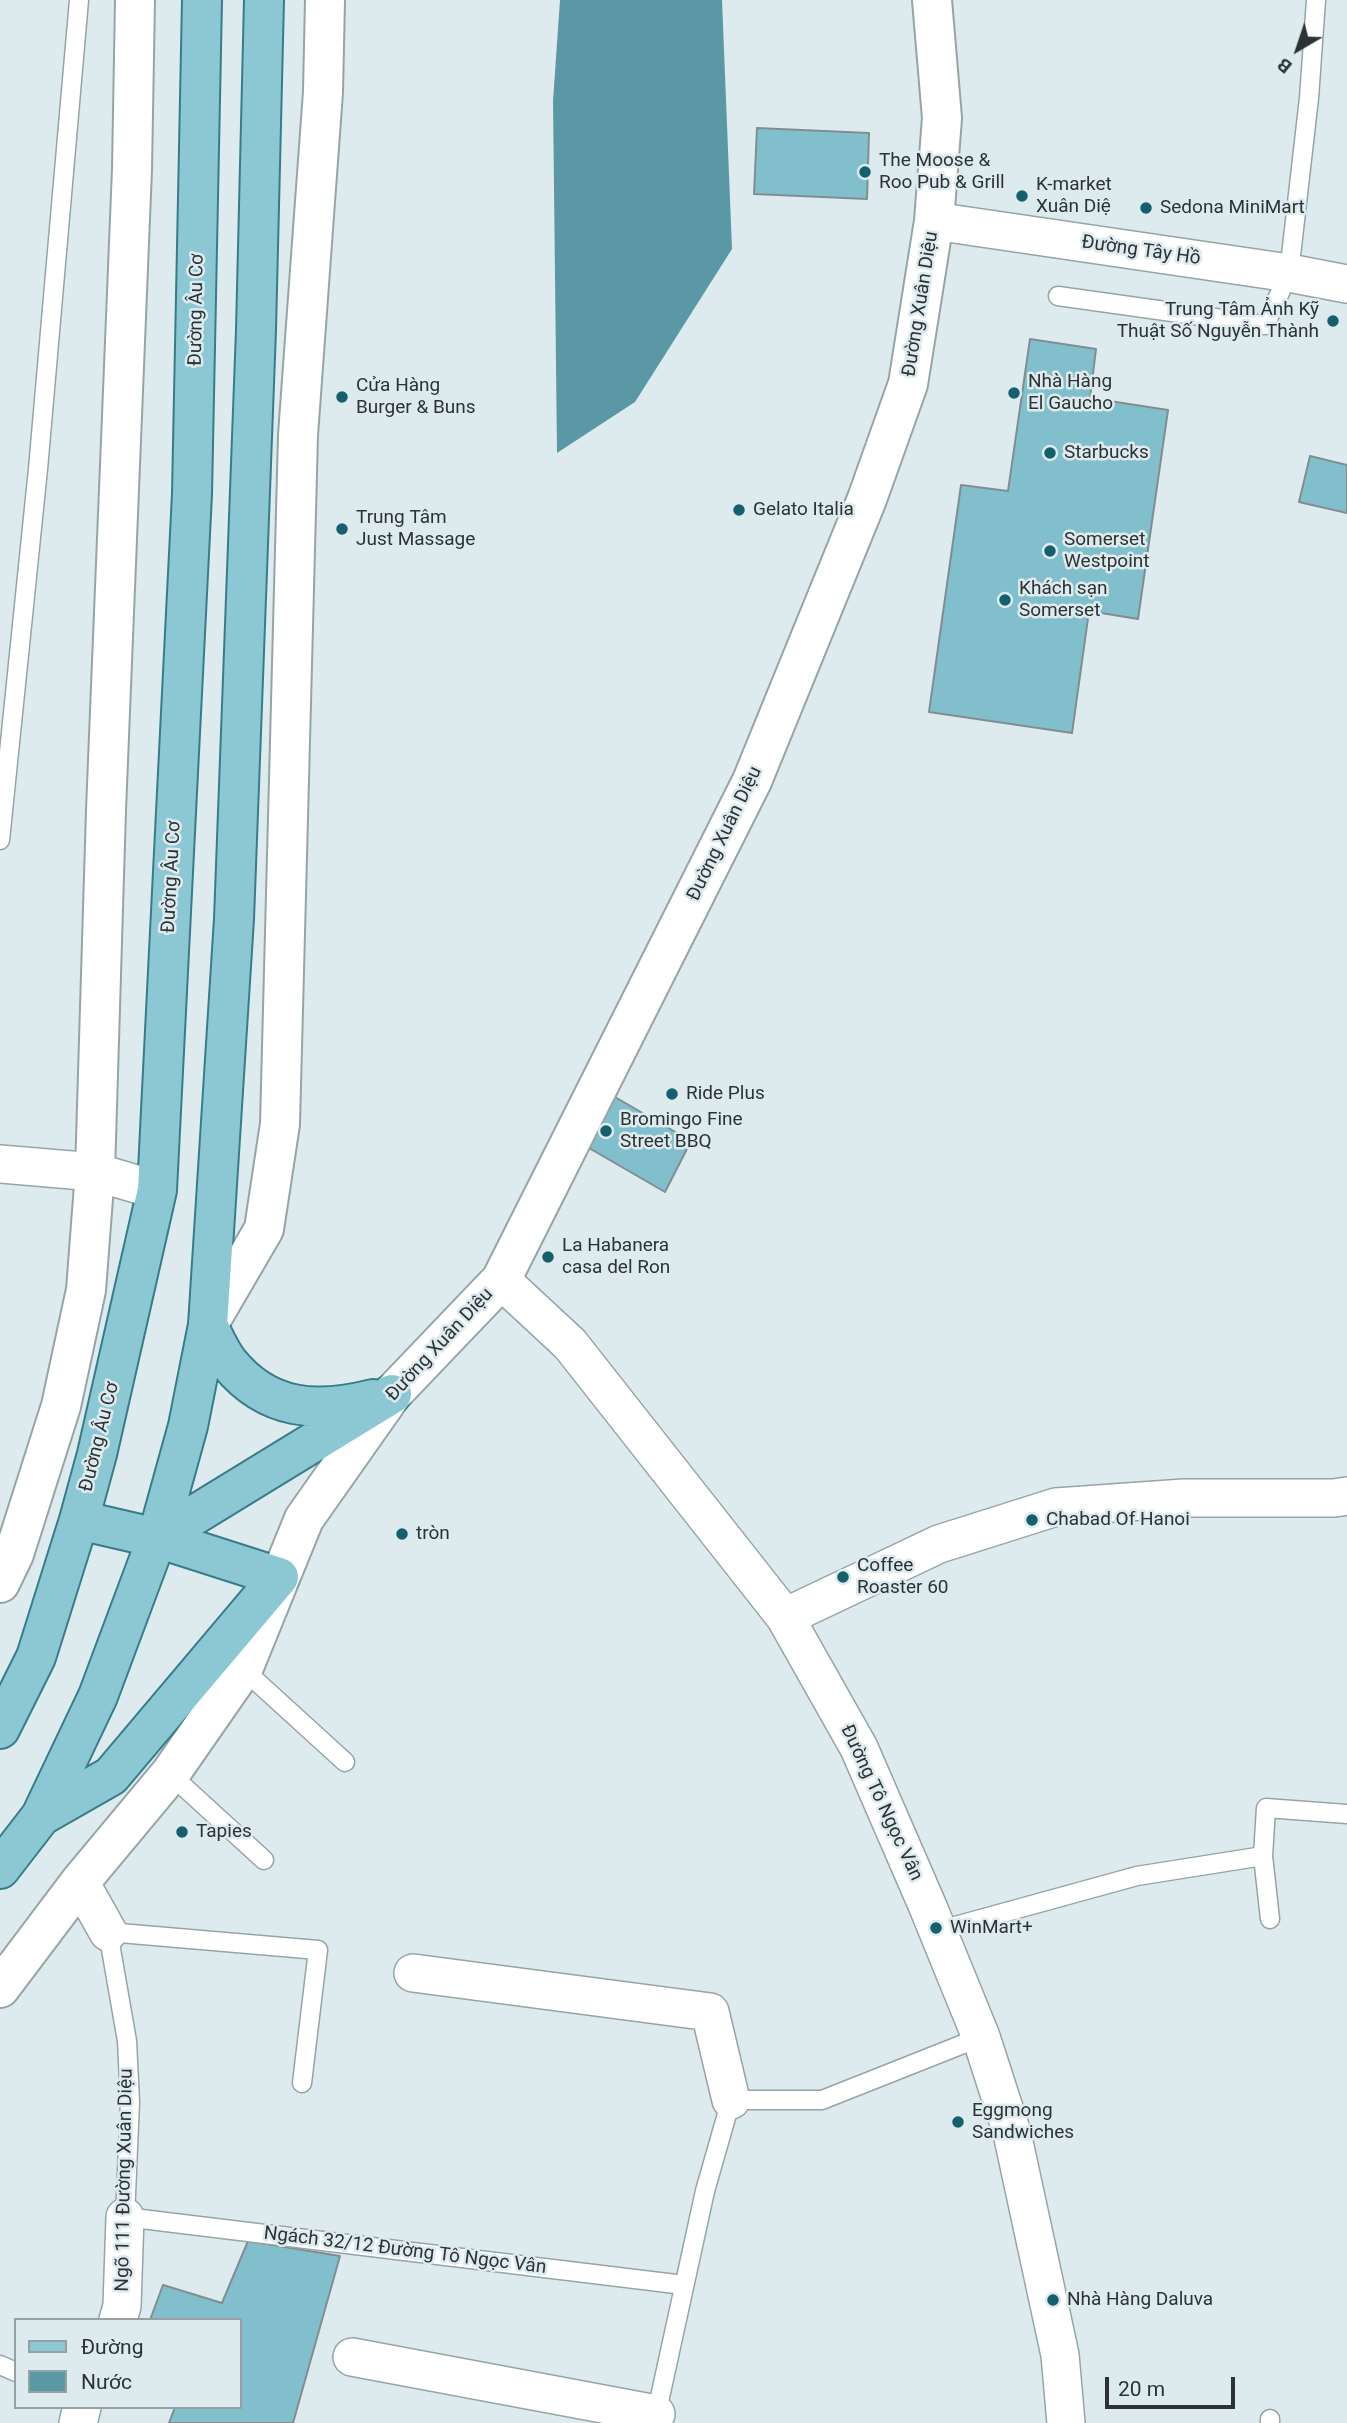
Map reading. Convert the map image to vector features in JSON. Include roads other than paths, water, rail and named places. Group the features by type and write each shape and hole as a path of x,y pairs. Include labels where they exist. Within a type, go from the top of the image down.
{"main road":[{"name":"Đường Âu Cơ","path":"0,1729 36,1657 79,1520 97,1454 157,1190 192,494 202,0"},
{"path":"0,1869 41,1816 98,1696 157,1538 188,1426 208,1325 234,919 256,330 264,0"},
{"path":"197,330 256,330"},
{"path":"208,1325 228,1362 240,1375 264,1392 295,1406 326,1406 392,1394"},
{"path":"157,1538 392,1394"},
{"path":"41,1816 111,1776 279,1577 157,1538 79,1520"}],"street":[{"path":"0,1584 13,1554 61,1406 86,1290 95,1172 106,810 132,169 135,0"},
{"path":"208,1325 264,1229 280,1124 298,435 323,92 325,0"},
{"name":"Đường Xuân Diệu","path":"279,1577 304,1519 392,1394 500,1280 767,748 867,499 908,384 934,221 942,118 932,0"},
{"name":"Đường Tây Hồ","path":"934,221 1289,273 1347,284"},
{"path":"0,1164 95,1172 157,1190"},
{"name":"Đường Tô Ngọc Vân","path":"500,1280 570,1344 785,1617 859,1748 981,2037 1012,2133 1060,2355 1066,2423"},
{"path":"785,1617 939,1544 1056,1507 1184,1498 1347,1496"},
{"path":"0,1988 80,1882 170,1774 243,1669 279,1577"},
{"name":"Ngõ 111 Đường Xuân Diệu","path":"80,1882 108,1932"},
{"path":"414,1973 710,2012 731,2100"},
{"name":"Ngõ 111 Đường Xuân Diệu","path":"119,2318 122,2306 125,2217"},
{"path":"352,2357 655,2419"}],"lane":[{"path":"0,840 38,469 79,0"},
{"path":"1058,296 1265,325 1289,273 1309,98 1316,0"},
{"path":"243,1669 345,1762"},
{"path":"170,1774 264,1860"},
{"path":"1270,1919 1263,1856 1266,1808 1347,1814"},
{"path":"937,1931 1137,1876 1263,1856"},
{"path":"108,1932 318,1950 302,2083"},
{"name":"Ngõ 111 Đường Xuân Diệu","path":"108,1932 127,2041 130,2102 125,2217"},
{"path":"655,2419 705,2191 731,2100 822,2100 981,2037"},
{"name":"Ngách 32/12 Đường Tô Ngọc Vân","path":"125,2217 684,2286"}],"water":[{"path":"560,0 722,0 732,249 635,402 557,453 553,101"}],"place":[{"name":"The Moose & Roo Pub & Grill","path":"865,172"},
{"name":"K-market Xuân Diệ","path":"1022,196"},
{"name":"Sedona MiniMart","path":"1146,208"},
{"name":"Trung Tâm Ảnh Kỹ Thuật Số Nguyễn Thành","path":"1333,321"},
{"name":"Nhà Hàng El Gaucho","path":"1014,393"},
{"name":"Cửa Hàng Burger & Buns","path":"342,397"},
{"name":"Starbucks","path":"1050,453"},
{"name":"Gelato Italia","path":"739,510"},
{"name":"Trung Tâm Just Massage","path":"342,529"},
{"name":"Somerset Westpoint","path":"1050,551"},
{"name":"Khách sạn Somerset","path":"1005,600"},
{"name":"Ride Plus","path":"672,1094"},
{"name":"Bromingo Fine Street BBQ","path":"606,1131"},
{"name":"La Habanera casa del Ron","path":"548,1257"},
{"name":"Chabad Of Hanoi","path":"1032,1520"},
{"name":"tròn","path":"402,1534"},
{"name":"Coffee Roaster 60","path":"843,1577"},
{"name":"Tapies","path":"182,1832"},
{"name":"WinMart+","path":"936,1928"},
{"name":"Eggmong Sandwiches","path":"958,2122"},
{"name":"Nhà Hàng Daluva","path":"1053,2300"}]}
